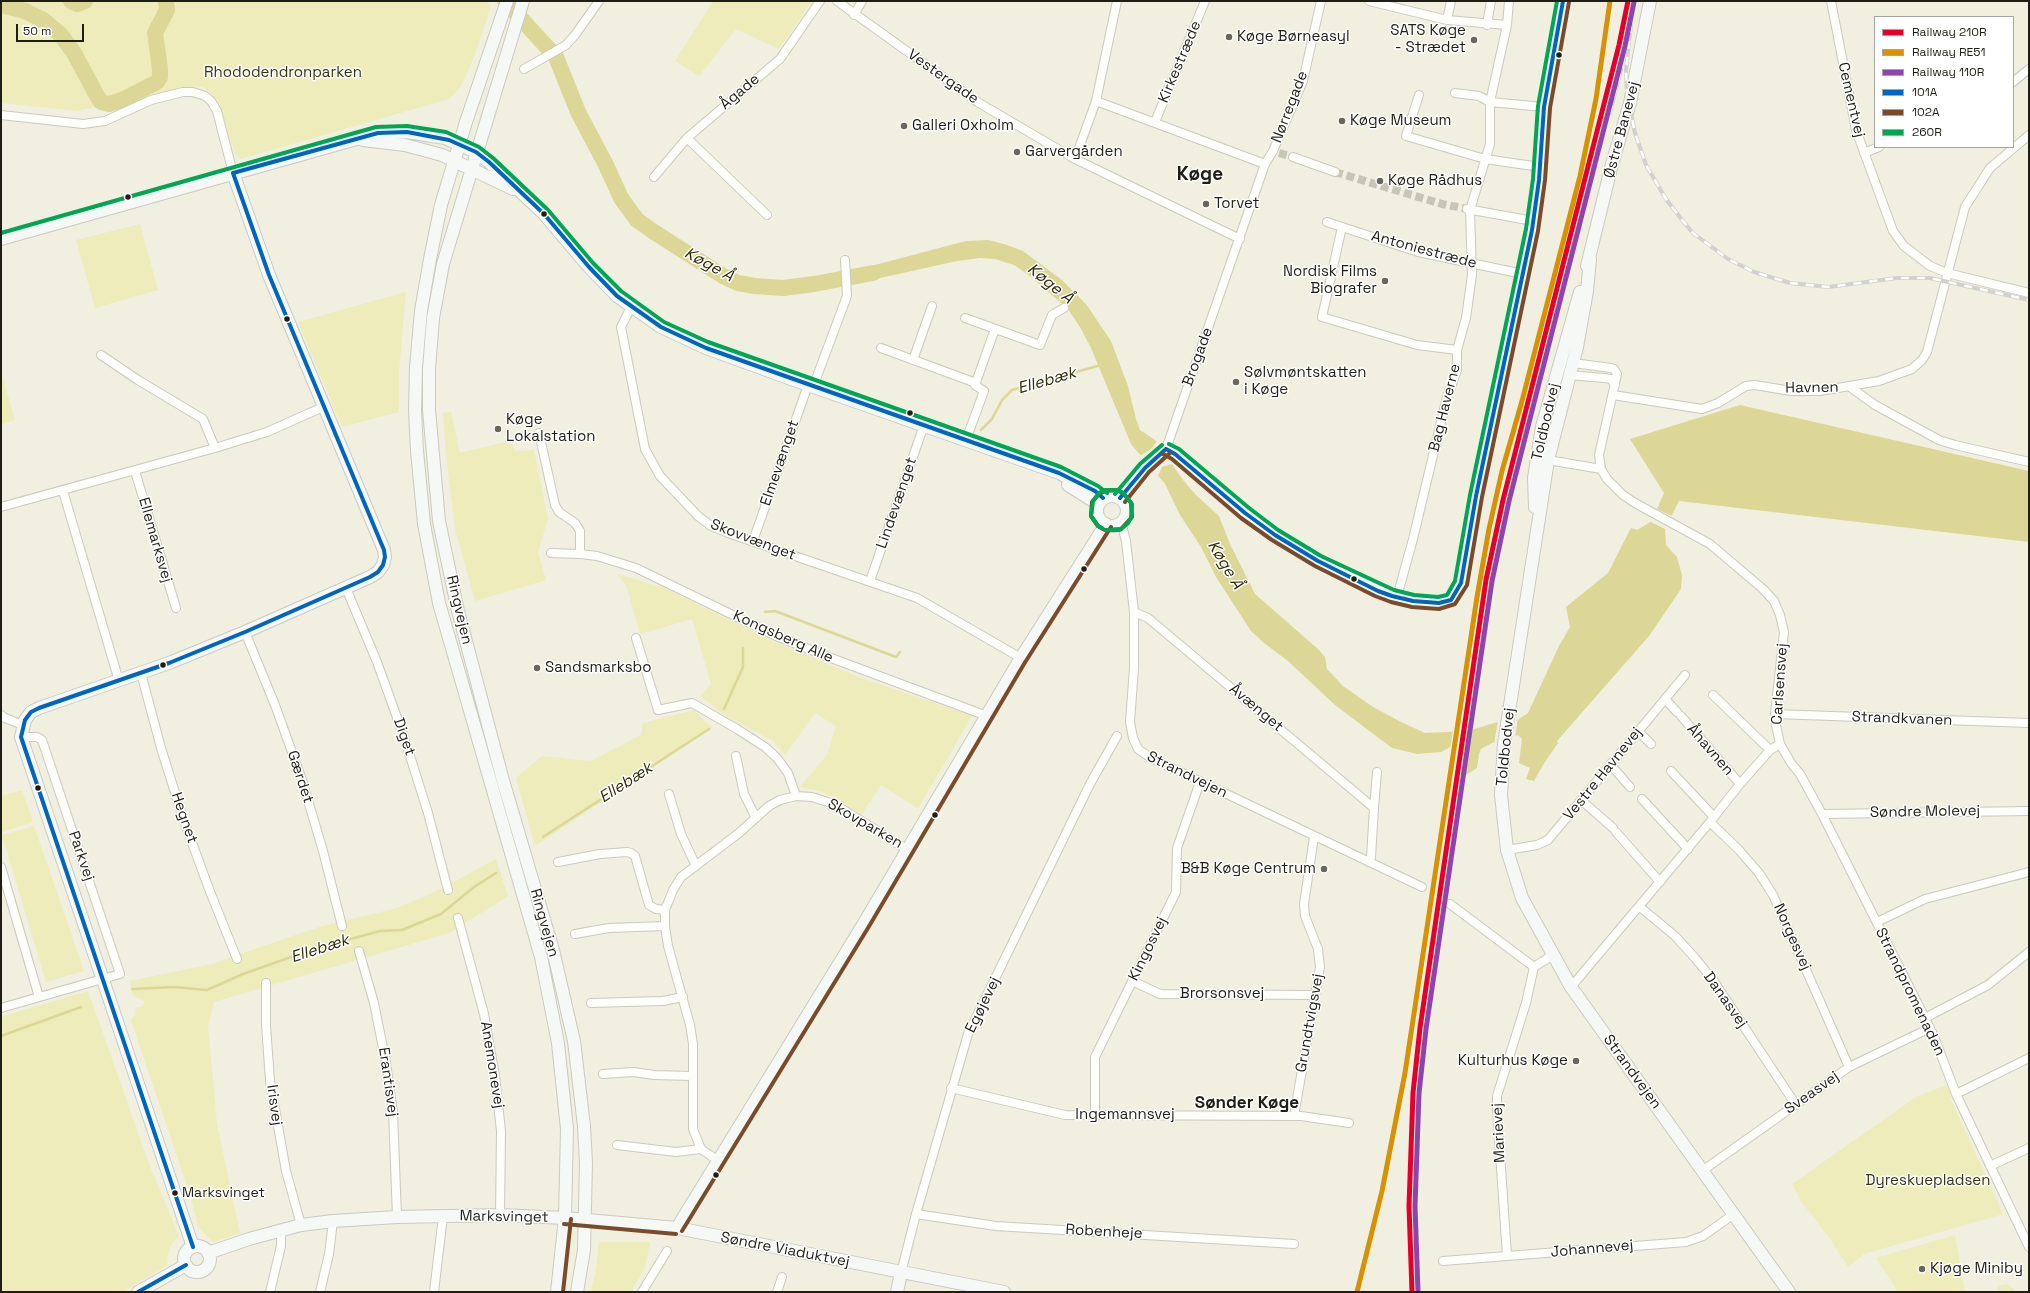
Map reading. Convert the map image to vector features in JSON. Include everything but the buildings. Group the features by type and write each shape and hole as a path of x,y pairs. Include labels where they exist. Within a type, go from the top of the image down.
{"street":[{"name":"Ringvejen","path":"507,1 454,160 441,205 421,311 415,410 416,451 423,517 439,603 541,957 551,998 564,1081 566,1122 565,1218 557,1292"},
{"name":"Ringvejen","path":"523,1 443,264 433,318 429,369 429,410 439,521 478,691 553,950 574,1041 584,1126 586,1163 584,1250 576,1292"},
{"path":"524,69 566,45 575,35 598,1"},
{"name":"Ågade","path":"654,178 687,138 718,110 780,59 820,1"},
{"name":"Vestergade","path":"837,1 979,103 1075,159"},
{"path":"854,14 862,1"},
{"path":"1096,101 1266,164 1240,238 1075,159 1096,101 1117,1"},
{"name":"Kirkestræde","path":"1155,122 1205,1"},
{"name":"Nørregade","path":"1266,164 1276,152 1303,80 1321,1"},
{"path":"1369,1 1447,20 1484,25 1507,25"},
{"path":"1447,20 1451,1"},
{"path":"1484,25 1491,1"},
{"path":"1457,350 1466,318 1472,275 1469,209 1490,144 1490,102 1507,25 1509,1"},
{"path":"1166,449 1175,454 1245,513 1275,535 1351,578 1378,591 1413,601 1446,602 1451,600 1461,583 1476,496 1533,221 1540,166 1541,129 1544,107 1563,1"},
{"name":"Østre Banevej","path":"1567,362 1588,291 1590,259 1612,164 1636,77 1650,1"},
{"name":"Cementvej","path":"1831,1 1856,130 1893,231 1916,256 1930,266 1947,273 2029,294"},
{"path":"2014,81 2029,69"},
{"path":"1,115 83,124 105,121 150,100 183,92 193,92 205,96 211,101 217,112 233,172 269,275 377,533 385,558 383,565 378,572 346,588 245,632 141,673 39,708 31,712 22,731 1,715"},
{"path":"1455,93 1479,96 1490,102 1544,107"},
{"path":"1418,95 1406,136 1485,159 1540,166"},
{"path":"1,239 233,172 378,133 407,132 445,138 476,152 489,162 544,214 589,267 617,296 661,327 688,341 810,386 1038,466 1101,501"},
{"name":"Havnen","path":"2014,147 2029,134"},
{"path":"687,138 767,215"},
{"path":"354,140 405,145 454,160 505,186 518,190"},
{"path":"1864,153 1876,148"},
{"name":"Havnen","path":"1613,395 1702,409 1718,403 1746,386 1755,385 1791,391 1820,392 1885,379 1912,369 1922,360 1927,352 1965,207 1990,168 2013,148"},
{"path":"1293,157 1335,172"},
{"path":"1469,209 1533,221"},
{"name":"Antoniestræde","path":"1327,222 1418,252 1523,274"},
{"name":"Bag Haverne","path":"1342,227 1322,317 1417,345 1457,350 1457,370 1447,397 1407,564 1397,597"},
{"name":"Brogade","path":"1120,498 1146,467 1166,449 1240,238"},
{"name":"Elmevænget","path":"753,541 810,386 848,290 845,260"},
{"path":"913,360 932,306"},
{"name":"Skovvænget","path":"631,307 621,327 645,449 660,476 698,516 711,526 870,581 931,605 1021,658"},
{"path":"964,318 1040,345 1052,315 1064,308"},
{"path":"976,383 995,329"},
{"path":"881,348 976,383 975,385 984,391 966,440"},
{"path":"101,355 138,380 203,419 215,448"},
{"path":"1548,460 1601,470 1600,448 1617,374 1614,369 1567,362"},
{"name":"Toldbodvej","path":"1536,530 1534,478 1542,427 1567,362"},
{"path":"1563,374 1610,379 1615,384"},
{"name":"Toldbodvej","path":"1552,955 1522,898 1507,850 1501,795 1504,744 1536,530 1563,374"},
{"path":"1850,387 1875,405 1939,440 2029,462"},
{"path":"1,507 135,471 267,432 323,407"},
{"name":"Lindevænget","path":"870,581 924,425"},
{"path":"539,433 554,505 559,512 576,523 580,531 580,554"},
{"name":"Carlsensvej","path":"1572,987 1712,820 1740,784 1770,750 1780,744 1775,714 1784,632 1780,615 1774,601 1764,589 1710,544 1650,512 1623,495 1607,479 1601,470"},
{"name":"Ellemarksvej","path":"135,471 176,608"},
{"path":"63,491 119,681"},
{"path":"1112,496 1120,498 1126,510 1121,522 1114,525 1106,524 1099,518 1097,509 1101,501 1112,496"},
{"name":"Strandvejen","path":"1121,522 1127,547 1134,612 1134,668 1130,722 1133,738 1142,753 1422,888"},
{"path":"677,1228 717,1160 769,1080 908,850 1021,658 1106,524"},
{"name":"Kongsberg Alle","path":"551,553 597,556 636,568 781,638 823,656 987,716"},
{"name":"Diget","path":"346,588 377,662 404,737 428,813 448,890"},
{"name":"Åvænget","path":"1134,612 1148,618 1374,808"},
{"name":"Gærdet","path":"245,632 275,705 301,776 323,850 342,926"},
{"path":"636,638 658,710 692,703 737,729 765,747 778,758 788,773 796,796"},
{"name":"Hegnet","path":"141,673 161,748 183,818 208,890 237,959"},
{"name":"Vestre Havnevej","path":"1507,850 1537,845 1548,840 1685,675"},
{"path":"1713,695 1770,750"},
{"name":"Åhavnen","path":"1665,699 1740,784"},
{"name":"Strandkvanen","path":"1775,714 2029,723"},
{"name":"Parkvej","path":"22,731 102,979 194,1247"},
{"name":"Parkvej","path":"1,1008 120,974 42,740 37,736 22,731"},
{"path":"1638,731 1651,744"},
{"name":"Egøjevej","path":"897,1292 916,1214 951,1088 968,1034 1090,784 1117,736"},
{"name":"Strandpromenaden","path":"1780,744 1791,763 1800,774 1822,814 1930,1028 1956,1094 2029,1246"},
{"path":"736,756 744,794 756,818"},
{"path":"1610,764 1630,787"},
{"path":"1672,771 1712,820"},
{"path":"1369,862 1371,857 1377,772"},
{"name":"Kingosvej","path":"1095,1115 1095,1057 1176,892 1177,848 1200,782"},
{"path":"669,794 681,834 696,866"},
{"name":"Skovparken","path":"701,1149 693,1128 693,1044 683,997 668,946 665,926 665,910 673,890 681,877 739,833 769,806 780,800 796,796 812,796 834,804 908,850"},
{"path":"1642,799 1688,849"},
{"path":"1582,800 1614,830 1660,882"},
{"name":"Søndre Molevej","path":"1822,814 2029,811"},
{"name":"Norgesvej","path":"1712,820 1759,873 1773,895 1849,1067"},
{"name":"Grundtvigsvej","path":"1294,1116 1320,968 1318,949 1305,916 1304,904 1314,836"},
{"path":"558,862 600,854 631,853 635,856 649,905 656,909 665,910"},
{"path":"1,867 39,997"},
{"path":"1877,922 1925,899 2029,872"},
{"path":"1450,904 1534,967 1552,955"},
{"name":"Danasvej","path":"1640,907 1676,936 1713,980 1796,1105"},
{"name":"Anemonevej","path":"458,918 484,1014 495,1076 500,1131 500,1215"},
{"path":"575,934 610,928 665,926"},
{"name":"Erantisvej","path":"359,951 374,1003 386,1063 393,1112 397,1217"},
{"path":"1925,1018 1988,985 2029,952"},
{"name":"Strandvejen","path":"1552,955 1572,987 1788,1292"},
{"name":"Marievej","path":"1507,1256 1497,1109 1498,1096 1528,996 1534,967"},
{"name":"Brorsonsvej","path":"1132,981 1160,994 1315,995"},
{"name":"Irisvej","path":"266,982 267,1041 272,1092 286,1171 301,1225"},
{"path":"591,1003 663,1001 683,997"},
{"name":"Sveasvej","path":"1702,1171 1849,1067 1930,1028"},
{"path":"1956,1094 2029,1058"},
{"path":"603,1074 634,1072 654,1075 693,1076"},
{"name":"Ingemannsvej","path":"951,1088 1065,1115 1294,1116 1349,1123"},
{"path":"617,1145 676,1152 701,1149 717,1160"},
{"path":"1990,1166 2029,1148"},
{"name":"Robenheje","path":"916,1214 996,1226 1294,1244"},
{"name":"Johannevej","path":"1443,1261 1696,1240 1734,1214"},
{"name":"Marksvinget","path":"208,1253 281,1230 301,1225 333,1221 397,1217 500,1215 565,1218"},
{"path":"434,1292 443,1216"},
{"name":"Søndre Viaduktvej","path":"565,1218 677,1228 1004,1292"},
{"path":"320,1292 333,1221"},
{"path":"270,1292 281,1246 281,1230"},
{"path":"194,1247 200,1247 208,1253 209,1264 204,1270 194,1272 186,1265 185,1254 194,1247"},
{"path":"642,1292 667,1251"},
{"path":"138,1292 186,1265"},
{"path":"777,1292 782,1277"}],"green space":[{"name":"Rhododendronparken","path":"1,1 487,1 491,7 465,78 459,89 449,99 240,159 234,151 218,101 203,86 177,89 77,111 1,103"},
{"path":"713,1 812,1 779,49 736,29 699,76 675,61"},
{"path":"140,224 158,290 95,308 76,240"},
{"path":"406,292 399,371 399,412 342,427 298,322"},
{"path":"1,372 15,420 1,424"},
{"path":"451,412 460,453 510,441 516,451 534,450 548,519 538,552 546,580 475,601 455,529 446,456 443,413"},
{"path":"617,574 662,587 777,643 862,678 972,716 918,808 881,785 861,815 831,796 820,791 800,787 827,755 836,726 815,713 785,755 773,741 728,717 700,696 711,684 692,619 640,634 626,585"},
{"path":"694,710 712,728 535,846 516,778 542,756 591,761 641,735 643,723"},
{"path":"22,790 33,822 1,832 1,796"},
{"path":"34,826 84,971 46,982 2,835"},
{"path":"496,859 508,896 449,933 214,1002 208,1026 217,1124 240,1233 213,1242 198,1227 191,1198 131,1020 136,1014 135,1009 145,1004 143,1000 133,996 130,981 212,964 319,927 397,908 437,891"},
{"path":"88,991 149,1164 179,1236 172,1243 168,1253 167,1265 123,1292 1,1292 1,1017"},
{"name":"Dyreskuepladsen","path":"1949,1084 1951,1100 2003,1214 1864,1254 1848,1267 1831,1240 1801,1201 1792,1184 1916,1097"},
{"name":"Kjøge Miniby","path":"1955,1235 1965,1292 1898,1292 1876,1258"},
{"path":"599,1242 650,1242 645,1267 631,1292 590,1292 595,1276"},
{"name":"Kjøge Miniby","path":"2008,1284 2016,1292 1998,1292 1997,1286"}],"water":[{"path":"988,240 1023,251 1062,280 1086,304 1111,341 1128,386 1140,430 1155,440 1183,480 1196,495 1219,516 1230,544 1255,594 1318,649 1325,657 1327,669 1343,686 1373,707 1425,733 1468,731 1494,723 1519,719 1528,713 1559,646 1570,627 1566,607 1608,573 1631,528 1637,530 1652,521 1664,493 1630,439 1740,405 2029,471 2029,542 1679,501 1665,529 1666,545 1677,557 1682,575 1681,589 1649,636 1557,741 1558,743 1534,781 1526,779 1530,768 1519,763 1522,739 1518,735 1492,743 1481,749 1477,768 1466,775 1464,769 1466,754 1465,750 1450,747 1441,752 1417,754 1392,748 1335,705 1288,661 1251,631 1216,577 1201,547 1180,515 1165,484 1131,444 1091,348 1080,327 1068,309 1030,276 1014,265 995,259 980,258 957,261 853,284 852,271 966,241"}],"pier":[{"path":"1158,440 1175,463 1162,467 1158,476 1138,457 1151,449"},
{"path":"1655,508 1674,517 1667,530 1649,521"},
{"path":"1518,717 1515,738 1494,744 1498,721"},
{"path":"1467,729 1463,751 1450,749 1453,730"}],"waterway":[{"name":"Køge Å","path":"71,1 77,4 85,1"},
{"name":"Køge Å","path":"1,5 25,11 43,20 61,35 74,53 101,102 109,104 122,100 157,82 160,77 155,33 167,10 166,1"},
{"name":"Køge Å","path":"505,1 556,57 578,112 606,165 621,198 637,220 723,276 738,283 783,288 873,273"},
{"name":"Ellebæk","path":"981,430 992,419 1002,400 1012,390 1101,365"},
{"name":"Ellebæk","path":"765,612 775,611 896,657 900,652"},
{"name":"Ellebæk","path":"724,709 743,667 743,648"},
{"name":"Ellebæk","path":"543,837 709,729"},
{"name":"Ellebæk","path":"132,989 174,987 207,990 243,974 314,949 380,931 402,930 441,914 474,887 496,873"},
{"name":"Ellebæk","path":"1,1036 81,1007"}],"tunnel":[{"path":"1279,153 1293,157"},
{"path":"1335,172 1442,204 1467,209"}],"railway":[{"path":"1631,25 1626,70 1627,94 1635,133 1646,165 1666,199 1693,233 1728,259 1754,272 1790,283 1828,287 1897,278 1930,278 2029,300"},
{"path":"1610,113 1621,69"}],"rail line":[{"name":"RE51","path":"1357,1292 1382,1191 1405,1073 1477,597 1489,529 1502,471 1522,401 1580,176 1596,99 1610,1"},
{"name":"210R","path":"1412,1292 1409,1206 1413,1093 1420,1028 1486,580 1503,500 1619,45 1628,1"},
{"name":"110R","path":"1418,1292 1415,1206 1419,1093 1426,1029 1492,581 1509,501 1625,46 1634,2"}],"transit line":[{"name":"260R","path":"1169,444 1179,449 1249,508 1278,530 1321,556 1394,590 1414,595 1438,597 1447,595 1455,581 1470,495 1526,229 1533,179 1538,106 1557,1"},
{"name":"101A","path":"1166,449 1175,454 1245,513 1275,535 1318,561 1378,591 1392,596 1413,601 1439,603 1451,600 1461,583 1476,496 1532,230 1539,180 1544,107 1563,1"},
{"name":"102A","path":"1163,454 1172,459 1241,518 1272,540 1315,566 1375,596 1391,602 1412,607 1439,609 1455,604 1467,585 1482,497 1538,231 1545,180 1550,108 1569,2"},
{"name":"260R","path":"1,233 376,127 407,126 446,132 479,147 493,158 548,210 593,263 621,291 664,322 708,342 1061,467 1098,486 1107,493"},
{"name":"101A","path":"233,173 378,133 407,132 449,140 476,152 489,162 544,214 589,267 617,296 661,327 706,348 1059,473 1095,491 1103,498"},
{"name":"101A","path":"193,1247 21,737 25,720 31,712 39,708 169,663 245,632 370,577 378,572 383,565 385,557 384,550 269,275 233,173"},
{"name":"260R","path":"1115,494 1140,464 1162,445"},
{"name":"101A","path":"1120,498 1145,468 1166,449"},
{"name":"102A","path":"1125,502 1149,472 1170,453"},
{"name":"260R","path":"1102,528 1098,526 1091,516 1093,501 1099,493 1105,490 1117,490 1123,493 1132,504 1131,518 1120,530 1105,530"},
{"name":"102A","path":"1103,529 1098,526 1091,516 1092,502 1099,494 1105,491 1118,490 1124,494 1131,503 1132,517 1121,529 1105,530"},
{"name":"102A","path":"682,1231 868,928 1024,664 1111,527"},
{"name":"102A","path":"563,1292 571,1219"},
{"name":"102A","path":"564,1224 676,1234"},
{"name":"101A","path":"138,1292 186,1265"}],"place":[{"name":"Køge Børneasyl","path":"1229,37"},
{"name":"SATS Køge - Strædet","path":"1474,40"},
{"name":"Køge Museum","path":"1342,121"},
{"name":"Galleri Oxholm","path":"904,126"},
{"name":"Garvergården","path":"1017,152"},
{"name":"Køge Rådhus","path":"1380,181"},
{"name":"Torvet","path":"1206,204"},
{"name":"Nordisk Films Biografer","path":"1385,281"},
{"name":"Sølvmøntskatten i Køge","path":"1236,382"},
{"name":"Køge Lokalstation","path":"498,429"},
{"name":"Sandsmarksbo","path":"537,668"},
{"name":"B&B Køge Centrum","path":"1324,869"},
{"name":"Kulturhus Køge","path":"1576,1061"},
{"name":"Marksvinget","path":"175,1193"},
{"name":"Kjøge Miniby","path":"1922,1269"}],"district":[{"name":"Køge","path":"1200,175"},
{"name":"Sønder Køge","path":"1247,1103"}]}
